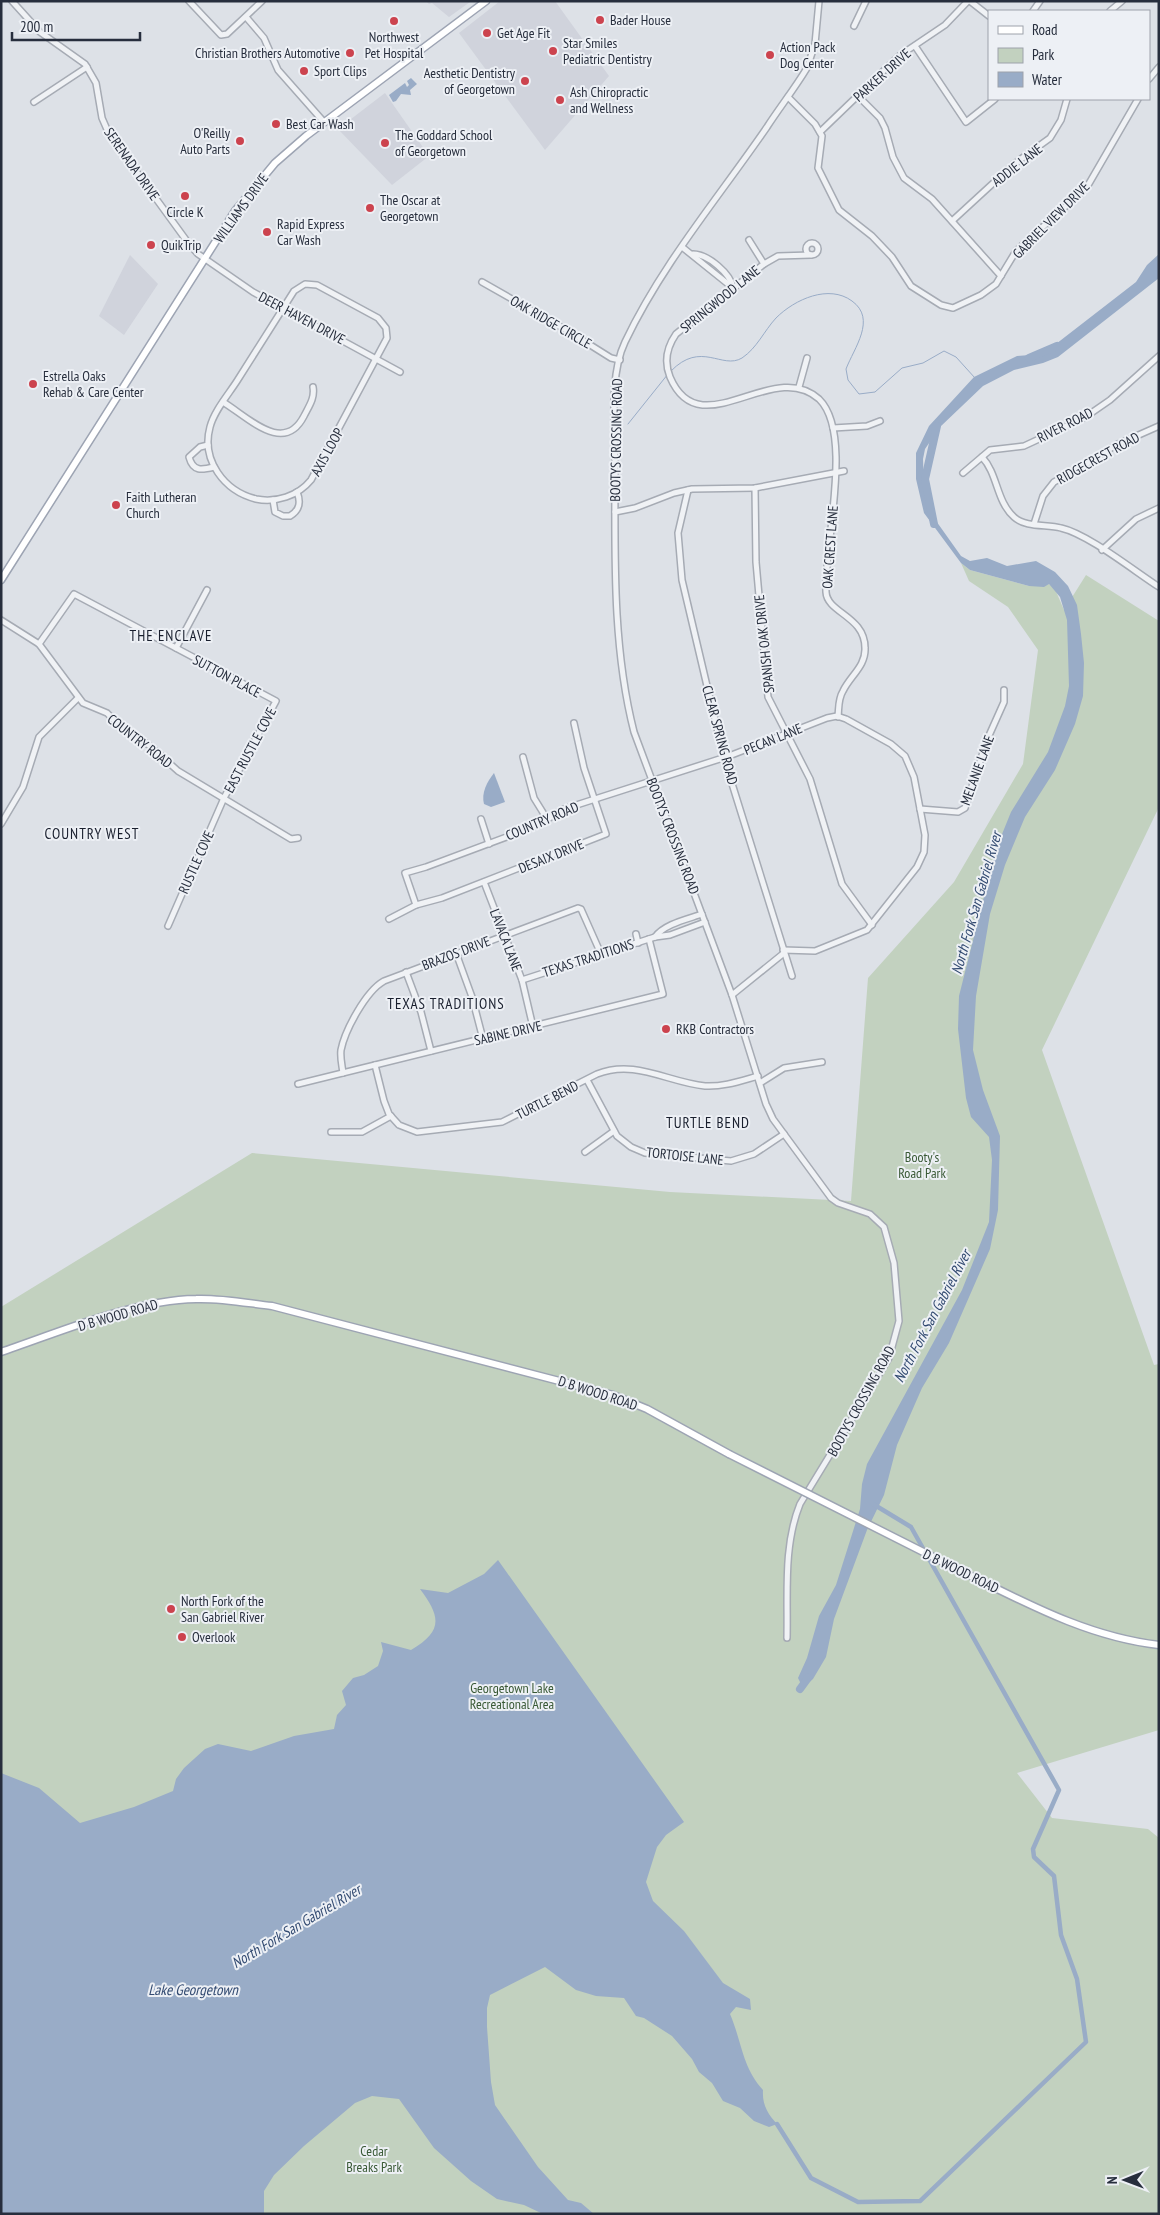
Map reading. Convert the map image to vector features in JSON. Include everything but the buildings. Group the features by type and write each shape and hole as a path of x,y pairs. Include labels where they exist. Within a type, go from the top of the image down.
{"main road":[{"name":"WILLIAMS DRIVE","path":"1,580 235,211 254,187 275,163 323,121 486,1"},
{"name":"D B WOOD ROAD","path":"1,1352 127,1310 160,1302 194,1299 272,1306 613,1395 647,1409 729,1454 963,1572 1078,1625 1110,1637 1159,1645"}],"street":[{"name":"SERENADA DRIVE","path":"12,1 40,32 77,56 88,67 96,83 102,118 109,134 189,244 206,259"},
{"path":"189,1 222,35 226,34 262,1"},
{"name":"BOOTYS CROSSING ROAD","path":"787,1638 790,1544 796,1515 800,1504 889,1358 898,1332 900,1308 892,1256 881,1223 862,1211 834,1201 784,1134 769,1110 732,995 634,732 623,676 619,633 615,512 616,386 624,344 636,320 682,247 788,97 810,60 815,44 820,1"},
{"path":"854,26 866,1"},
{"path":"969,1 988,15"},
{"name":"PARKER DRIVE","path":"820,132 899,56 945,25 969,1"},
{"path":"1111,10 1122,1"},
{"path":"246,16 264,38 278,70 323,121"},
{"path":"915,46 966,122 994,100"},
{"path":"34,102 88,67"},
{"path":"1150,78 1159,67"},
{"path":"858,96 880,118 893,157 904,178 932,199 1001,276"},
{"path":"788,97 815,124 820,132"},
{"name":"ADDIE LANE","path":"952,221 1014,164 1050,138 1061,120 1066,100"},
{"name":"GABRIEL VIEW DRIVE","path":"820,132 823,141 818,168 839,210 872,236 892,257 911,286 941,305 953,308 986,291 1001,276 1016,251 1087,187 1137,100"},
{"path":"749,240 764,264"},
{"path":"682,247 693,254 700,254 724,272 732,281 733,288"},
{"name":"SPRINGWOOD LANE","path":"798,387 774,387 724,404 710,406 689,400 679,392 672,380 667,365 670,346 676,334 764,264 778,256 811,255"},
{"name":"DEER HAVEN DRIVE","path":"206,259 250,290 400,372"},
{"name":"OAK RIDGE CIRCLE","path":"482,282 568,331 610,358 620,360"},
{"name":"AXIS LOOP","path":"305,284 317,285 381,320 386,328 387,338 377,359 317,471 308,484 297,492 272,500 250,497 224,481 214,467 208,445 211,423 299,287 305,284"},
{"name":"RIVER ROAD","path":"963,473 990,450 1024,446 1084,418 1110,400 1159,356"},
{"path":"807,358 798,387 812,394 824,405 833,428 835,472"},
{"path":"223,402 272,432 283,434 298,427 314,397 313,387"},
{"path":"833,428 867,426 880,421"},
{"name":"RIDGECREST ROAD","path":"1034,524 1043,496 1054,482 1116,445 1159,426"},
{"path":"208,445 194,451 190,458 191,464 196,469 202,470 214,467"},
{"path":"982,457 991,470 1004,506 1019,521 1074,532 1159,588"},
{"path":"615,512 636,508 688,490 755,488 844,471"},
{"name":"OAK CREST LANE","path":"835,472 826,594 830,602 859,627 866,646 862,664 842,692 838,717"},
{"name":"SPANISH OAK DRIVE","path":"755,488 756,562 766,686 771,703 810,779 842,884 872,925"},
{"name":"CLEAR SPRING ROAD","path":"688,490 678,533 679,566 724,758 792,976"},
{"path":"272,500 275,512 283,516 290,516 299,508 300,502 297,492"},
{"path":"1102,550 1136,519 1159,508"},
{"path":"176,648 207,590"},
{"name":"SUTTON PLACE","path":"39,644 74,594 276,702"},
{"name":"COUNTRY ROAD","path":"1,620 39,644 78,698 91,708 107,713 124,730 149,745 178,771 291,839 298,838"},
{"name":"MELANIE LANE","path":"920,809 958,812 966,807 987,740 1004,702 1004,690"},
{"path":"1,824 23,787 39,737 78,698"},
{"name":"EAST RUSTLE COVE","path":"224,798 276,702"},
{"path":"732,995 784,952 823,949 861,934 872,925 922,858 925,842 920,809 914,777 905,756 891,744 838,717"},
{"name":"PECAN LANE","path":"651,780 724,758 827,718 838,717"},
{"name":"DESAIX DRIVE","path":"389,919 416,905 484,882 606,834 594,800 574,723"},
{"path":"523,757 534,798 547,819"},
{"name":"COUNTRY ROAD","path":"416,905 405,873 536,826 564,809 651,780"},
{"name":"RUSTLE COVE","path":"168,926 224,798"},
{"path":"481,819 489,844"},
{"name":"LAVACA LANE","path":"484,882 522,980 533,1027"},
{"name":"BRAZOS DRIVE","path":"343,1073 341,1056 343,1043 368,995 377,985 406,972 572,909 581,909 601,954"},
{"name":"TEXAS TRADITIONS","path":"655,937 667,928 702,914"},
{"name":"TEXAS TRADITIONS","path":"522,980 655,937 670,935 705,922"},
{"path":"636,934 638,943"},
{"name":"SABINE DRIVE","path":"298,1084 663,994 649,939"},
{"path":"456,953 472,997 482,1039"},
{"path":"406,972 421,1012 431,1051"},
{"path":"760,1083 784,1068 822,1062"},
{"path":"331,1132 362,1132 391,1116 384,1101 375,1065"},
{"name":"TURTLE BEND","path":"391,1116 405,1128 417,1132 495,1124 509,1120 603,1072 626,1068 645,1070 696,1084 711,1086 758,1076"},
{"name":"TORTOISE LANE","path":"587,1080 614,1131 628,1145 645,1153 732,1161 754,1154 784,1134"},
{"path":"585,1152 614,1131"}],"shaded area":[{"path":"426,1 470,2 449,17 432,3 429,4"},
{"path":"500,1 555,1 609,76 545,150 459,33"},
{"name":"The Goddard School of Georgetown","path":"385,93 429,156 392,185 338,129"},
{"path":"130,255 158,284 124,335 99,316"}],"green space":[{"name":"Georgetown Lake Recreational Area","path":"961,563 970,570 1029,586 1049,584 1055,589 1064,610 1086,575 1159,621 1159,807 1042,1050 1154,1365 1159,1364 1159,1730 1017,1773 1052,1818 1148,1829 1159,1838 1159,2214 1,2214 1,1307 252,1153 670,1192 851,1201 868,978 954,882 1023,764 1038,650 1008,607 969,581"}],"water":[{"path":"411,78 417,84 410,90 411,95 401,94 393,102 389,95 405,83 407,87 409,85 407,81"},
{"path":"1159,254 1159,278 1058,357 1043,363 1014,370 983,386 940,427 925,449 923,459 924,491 929,511 961,556 970,561 987,558 1007,566 1036,561 1055,572 1068,586 1077,605 1081,634 1084,663 1083,696 1075,724 1055,770 1025,817 1005,865 990,914 976,996 973,1050 983,1090 1000,1136 998,1210 990,1249 949,1343 922,1388 897,1445 884,1495 867,1530 834,1619 826,1657 813,1679 806,1685 801,1684 798,1678 807,1658 819,1616 836,1585 860,1509 862,1484 867,1464 962,1290 989,1222 992,1160 989,1137 971,1117 966,1098 958,1029 959,996 996,849 1011,812 1048,752 1065,706 1069,686 1067,620 1060,597 1049,584 1044,587 1029,586 970,570 961,563 924,513 916,479 916,453 929,426 974,377 1017,356 1043,354 1136,282 1147,265"},
{"path":"494,773 505,802 491,807 484,804 483,796 487,784"},
{"name":"Lake Georgetown","path":"498,1560 684,1822 666,1835 657,1847 646,1882 653,1901 684,1931 723,1983 750,1999 751,2010 736,2007 730,2014 746,2063 763,2090 766,2109 777,2124 769,2127 754,2121 740,2108 723,2101 712,2083 699,2072 692,2059 672,2036 644,2018 636,2016 624,1998 596,1996 576,1990 545,1967 490,1995 487,2008 487,2027 491,2082 495,2105 538,2167 568,2200 581,2203 594,2214 543,2214 524,2205 497,2199 471,2181 434,2148 399,2099 372,2096 355,2103 304,2146 274,2175 264,2191 264,2214 1,2214 1,1773 39,1788 80,1823 134,1807 173,1791 176,1779 184,1768 205,1749 218,1744 251,1751 294,1736 334,1729 337,1715 346,1705 342,1691 353,1678 364,1675 378,1666 383,1651 381,1642 411,1650 429,1636 433,1630 435,1616 420,1589 448,1593 484,1574"}],"waterway":[{"path":"671,371 682,362 701,356 727,361 742,358 784,311 802,300 813,296 833,294 843,296 852,301 859,308 863,316 861,334 846,369 848,380 859,394 875,392 902,368 923,363 944,351 956,357 975,378"},
{"name":"North Fork San Gabriel River","path":"1029,358 1057,346"},
{"path":"628,424 668,374"},
{"name":"North Fork San Gabriel River","path":"934,524 925,479 937,426"},
{"path":"777,2124 811,2178 858,2202 920,2201 1086,2042 1077,1979 1061,1935 1054,1876 1034,1857 1033,1849 1059,1790 911,1527 873,1504"},
{"name":"North Fork San Gabriel River","path":"800,1689 808,1678"}],"place":[{"name":"Bader House","path":"600,20"},
{"name":"Northwest Pet Hospital","path":"394,21"},
{"name":"Get Age Fit","path":"487,33"},
{"name":"Star Smiles Pediatric Dentistry","path":"553,51"},
{"name":"Christian Brothers Automotive","path":"350,53"},
{"name":"Action Pack Dog Center","path":"770,55"},
{"name":"Sport Clips","path":"304,71"},
{"name":"Aesthetic Dentistry of Georgetown","path":"525,81"},
{"name":"Ash Chiropractic and Wellness","path":"560,100"},
{"name":"Best Car Wash","path":"276,124"},
{"name":"O'Reilly Auto Parts","path":"240,141"},
{"name":"The Goddard School of Georgetown","path":"385,143"},
{"name":"Circle K","path":"185,196"},
{"name":"The Oscar at Georgetown","path":"370,208"},
{"name":"Rapid Express Car Wash","path":"267,232"},
{"name":"QuikTrip","path":"151,245"},
{"name":"Estrella Oaks Rehab & Care Center","path":"33,384"},
{"name":"Faith Lutheran Church","path":"116,505"},
{"name":"RKB Contractors","path":"666,1029"},
{"name":"North Fork of the San Gabriel River","path":"171,1609"},
{"name":"Overlook","path":"182,1637"}],"district":[{"name":"THE ENCLAVE","path":"171,635"},
{"name":"COUNTRY WEST","path":"92,833"},
{"name":"TEXAS TRADITIONS","path":"446,1003"},
{"name":"TURTLE BEND","path":"708,1122"}],"park label":[{"name":"Booty's Road Park","path":"922,1166"},
{"name":"Cedar Breaks Park","path":"374,2160"}]}
